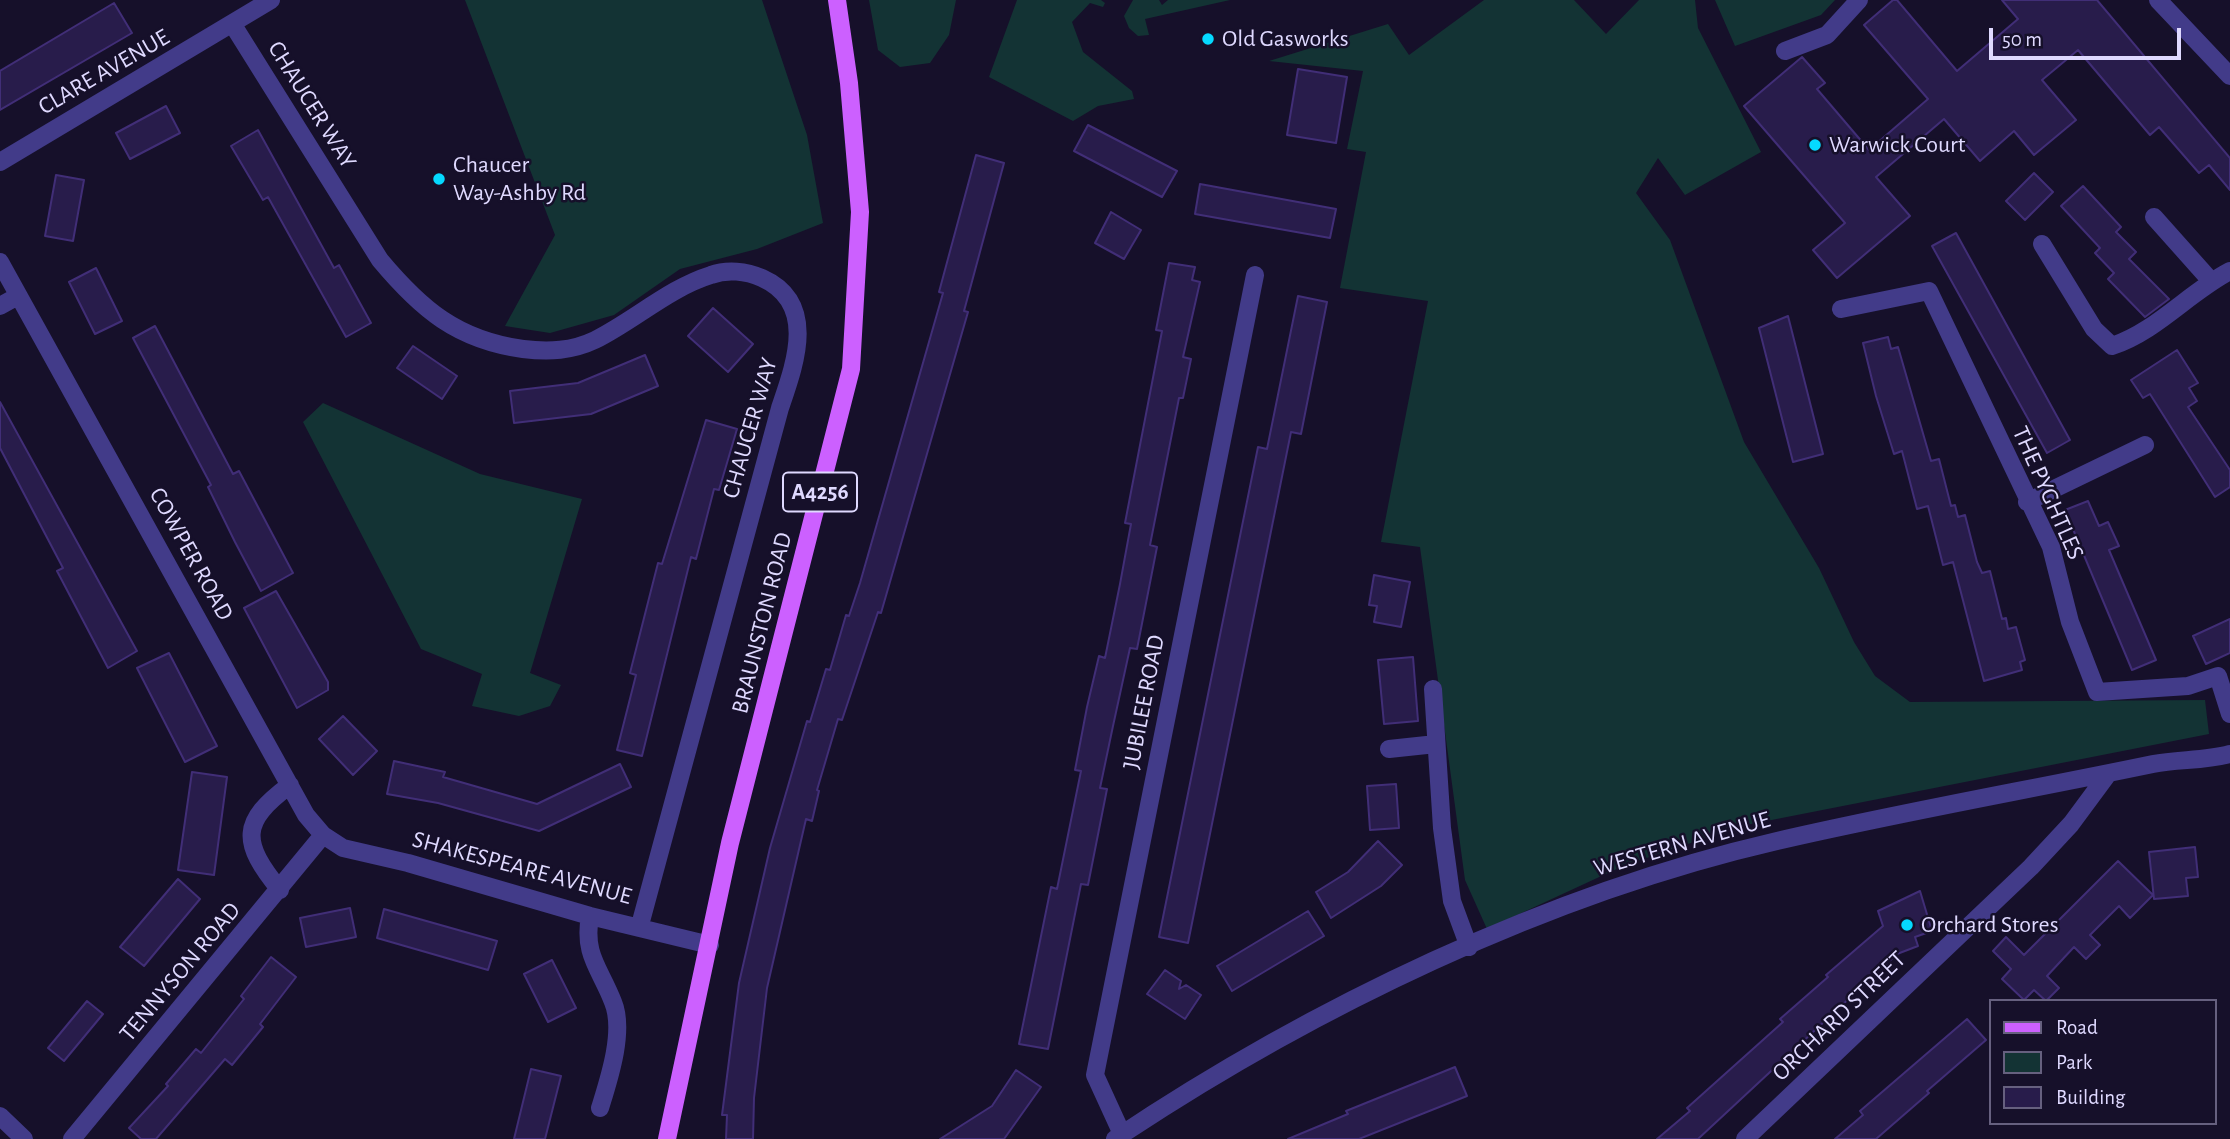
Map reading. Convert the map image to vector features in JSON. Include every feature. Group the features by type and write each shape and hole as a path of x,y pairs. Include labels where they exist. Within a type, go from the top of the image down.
{"main road":[{"name":"BRAUNSTON ROAD","path":"827,0 840,31"},
{"name":"BRAUNSTON ROAD","path":"667,1139 730,843 851,369 860,212 849,83 837,0"}],"street":[{"name":"CLARE AVENUE","path":"0,162 271,0"},
{"path":"1785,51 1827,35 1859,0"},
{"path":"2158,0 2230,76"},
{"name":"CHAUCER WAY","path":"233,25 380,260 414,298 464,334 496,345 539,351 571,350 595,340 676,290 712,274 743,271 763,278 788,295 797,319 797,360 780,408 640,925"},
{"path":"2154,217 2211,281"},
{"path":"2042,244 2094,329 2112,346 2137,338 2211,281 2230,271"},
{"path":"0,261 18,296 0,306"},
{"name":"JUBILEE ROAD","path":"1118,1137 1094,1075 1255,275"},
{"name":"THE PYGHTLES","path":"1841,309 1929,291 2027,502 2051,547 2070,622 2097,692 2188,686 2224,674 2230,714"},
{"name":"COWPER ROAD","path":"18,296 306,815 323,835"},
{"path":"2027,502 2145,445"},
{"path":"1433,689 1442,828 1452,901 1469,947"},
{"path":"1389,750 1436,744"},
{"name":"WESTERN AVENUE","path":"1118,1137 1210,1079 1341,1007 1469,947 1643,877 1777,841 2157,763 2230,754"},
{"name":"ORCHARD STREET","path":"1745,1139 2031,867 2071,824 2108,774"},
{"path":"280,890 264,871 252,847 253,821 267,803 290,785"},
{"name":"SHAKESPEARE AVENUE","path":"323,835 343,848 433,870 590,916 640,925 710,945"},
{"name":"TENNYSON ROAD","path":"72,1139 323,835"},
{"path":"590,916 587,945 614,1002 617,1019 612,1071 600,1108"},
{"path":"0,1116 24,1139"}],"green space":[{"path":"465,0 762,0 807,135 823,223 757,249 680,269 614,315 550,333 505,326 555,235"},
{"path":"869,0 956,0 949,35 930,63 900,67 878,50"},
{"path":"1017,0 1101,0 1105,3 1103,7 1090,3 1072,22 1083,52 1132,91 1134,99 1098,106 1073,121 989,77"},
{"path":"1133,0 1159,0 1162,5 1168,0 1230,0 1145,19 1149,35 1138,36 1129,28 1124,16"},
{"path":"1484,0 1574,0 1606,34 1639,0 1695,0 1698,28 1761,152 1685,195 1658,158 1636,193 1670,240 1744,442 1819,568 1854,642 1875,676 1910,702 2205,700 2209,734 1741,826 1623,866 1487,929 1465,880 1420,547 1381,542 1428,301 1340,288 1366,152 1347,149 1363,71 1269,61 1388,24 1409,55"},
{"path":"1715,0 1835,0 1821,15 1735,46"},
{"path":"323,403 480,474 582,499 530,673 561,685 550,706 519,716 472,706 482,674 421,649 303,422"}],"building":[{"name":"Warwick Court","path":"1893,0 1897,0 1957,71 2018,19 2002,0 2097,0 2230,158 2230,190 2209,165 2199,173 2159,127 2150,135 2078,50 2042,80 2076,120 2034,155 2014,131 1980,161 1944,119 1876,177 1910,216 1837,278 1813,250 1845,223 1744,106 1802,57 1825,83 1817,89 1869,150 1928,99 1864,25"},
{"path":"114,3 132,33 0,110 0,71"},
{"path":"1298,69 1347,77 1336,143 1287,135"},
{"path":"166,106 180,133 130,159 116,133"},
{"path":"1088,125 1177,171 1162,197 1074,151"},
{"path":"258,130 334,268 339,265 371,323 346,337 268,197 263,200 231,146"},
{"path":"976,155 1004,163 964,311 968,312 881,613 878,612 842,720 838,719 817,790 819,791 812,821 806,819 767,988 754,1098 753,1139 726,1139 727,1115 722,1115 739,983 770,848 807,721 810,722 826,669 830,670 846,615 849,616 860,583 943,293 939,292"},
{"path":"2034,173 2053,192 2025,220 2006,201"},
{"path":"56,175 84,180 73,241 45,236"},
{"path":"1200,184 1336,209 1330,238 1195,214"},
{"path":"2083,186 2121,227 2116,232 2136,252 2129,259 2169,299 2145,317 2108,279 2114,273 2095,253 2100,248 2061,206"},
{"path":"1111,212 1141,230 1124,259 1095,243"},
{"path":"1956,233 2070,440 2047,453 1932,246"},
{"path":"1169,263 1195,267 1192,280 1200,282 1183,357 1191,359 1183,398 1179,398 1150,545 1157,547 1137,649 1130,648 1113,726 1100,788 1107,789 1088,885 1081,884 1048,1049 1019,1044 1051,887 1057,889 1081,771 1075,770 1087,707 1099,656 1105,658 1120,584 1131,524 1125,523 1162,331 1156,330"},
{"path":"96,268 122,321 95,334 69,282"},
{"path":"1298,296 1327,302 1301,434 1291,432 1188,943 1159,937 1258,447 1267,449"},
{"path":"713,308 753,344 728,372 688,336"},
{"path":"1788,316 1823,454 1793,462 1759,328"},
{"path":"155,326 233,474 239,471 293,573 261,591 208,487 211,485 133,338"},
{"path":"1888,337 1891,349 1898,347 1931,461 1939,459 1951,506 1955,505 1958,517 1965,515 1977,562 1982,573 1990,571 2002,619 2006,618 2008,629 2016,627 2025,660 2020,662 2022,670 1984,681 1953,562 1943,565 1928,506 1917,509 1902,451 1894,454 1876,396 1863,343"},
{"path":"413,346 457,376 442,399 397,368"},
{"path":"2177,350 2198,383 2189,388 2197,401 2188,407 2230,470 2230,487 2215,497 2150,394 2143,398 2131,380"},
{"path":"645,355 658,386 591,414 514,423 510,391 578,383"},
{"path":"0,402 137,651 108,668 57,571 63,568 0,448"},
{"path":"706,420 737,429 719,490 714,489 696,559 691,557 642,756 617,750 636,675 630,673 658,563 662,564"},
{"path":"2088,501 2099,526 2108,522 2119,546 2109,550 2156,660 2132,670 2065,510"},
{"path":"1374,575 1410,582 1401,627 1374,622 1377,606 1369,605"},
{"path":"276,591 328,682 328,690 297,708 244,608"},
{"path":"2230,619 2230,653 2206,664 2193,636"},
{"path":"169,653 217,746 185,762 137,668"},
{"path":"1413,657 1418,721 1384,724 1378,660"},
{"path":"343,716 377,751 353,775 319,739"},
{"path":"394,761 445,772 443,777 537,804 620,764 631,787 539,831 438,803 387,794"},
{"path":"192,772 227,777 214,875 178,870"},
{"path":"1396,784 1399,828 1370,830 1367,786"},
{"path":"1378,841 1402,865 1381,886 1331,918 1316,892 1348,872"},
{"path":"2195,847 2198,877 2186,878 2188,896 2154,899 2149,852"},
{"path":"2118,861 2153,895 2130,918 2119,906 2090,935 2100,945 2086,959 2074,947 2047,976 2059,988 2048,999 2044,999 2034,990 2023,999 2002,979 2011,969 1993,951 2006,937 2024,955"},
{"path":"178,879 200,899 144,966 120,947"},
{"path":"1920,891 1932,931 1915,937 1918,946 1897,954 1698,1139 1657,1139 1690,1111 1687,1108 1783,1022 1780,1019 1828,977 1826,975 1883,926 1878,911"},
{"path":"350,908 356,937 306,947 300,918"},
{"path":"384,909 497,941 488,970 377,938"},
{"path":"1308,911 1324,936 1232,991 1217,966"},
{"path":"271,957 296,977 260,1024 263,1027 232,1065 225,1059 156,1139 141,1139 129,1128 168,1086 166,1084 196,1049 201,1053 244,999 241,996"},
{"path":"552,960 576,1008 548,1022 524,974"},
{"path":"1165,970 1181,981 1179,989 1186,985 1201,995 1185,1019 1147,994"},
{"path":"87,1001 103,1014 64,1061 48,1048"},
{"path":"1967,1019 1986,1040 1927,1091 1929,1093 1876,1139 1835,1139 1863,1115 1860,1111"},
{"path":"1455,1067 1467,1096 1359,1139 1288,1139 1348,1114 1346,1111"},
{"path":"531,1069 561,1076 545,1139 514,1139"},
{"path":"1016,1070 1041,1087 1004,1139 940,1139 992,1106"}],"place":[{"name":"Old Gasworks","path":"1208,39"},
{"name":"Warwick Court","path":"1815,145"},
{"name":"Chaucer Way-Ashby Rd","path":"439,179"},
{"name":"Orchard Stores","path":"1907,925"}]}
